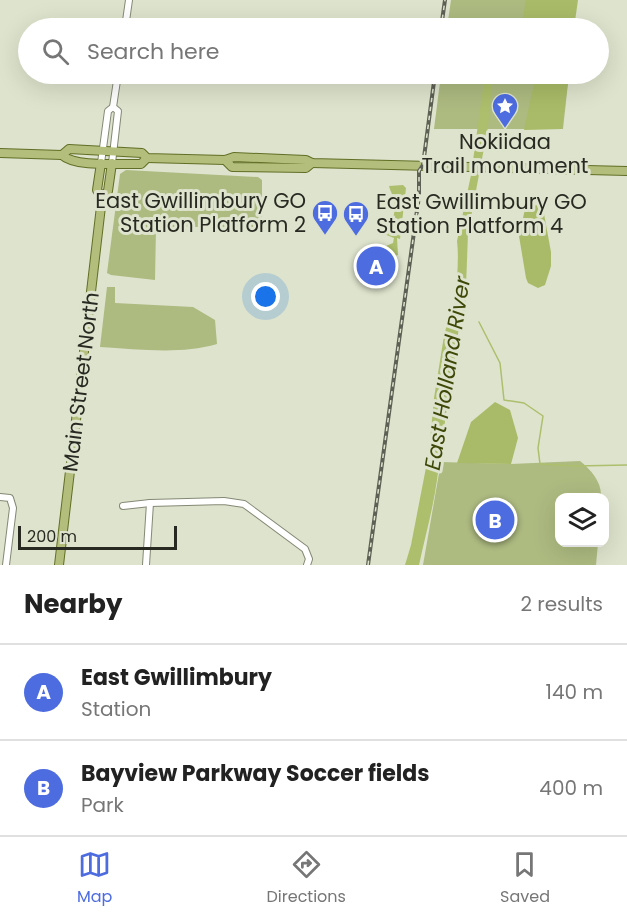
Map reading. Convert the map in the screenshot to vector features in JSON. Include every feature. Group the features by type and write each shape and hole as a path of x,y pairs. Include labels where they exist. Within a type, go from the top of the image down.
{"main road":[{"path":"62,155 69,149 142,153 147,158 225,160 234,157 306,160 312,163 627,171"},
{"path":"0,153 62,155 68,160 101,163 141,164 147,158"},
{"name":"Main Street North","path":"101,163 97,190 102,198"},
{"name":"Main Street North","path":"59,565 102,198 108,191 112,163"}],"street":[{"path":"126,18 129,0"},
{"path":"101,163 108,111 113,107 116,84"},
{"path":"112,163 118,111 113,107"},
{"path":"0,497 10,498 13,508 6,565"},
{"path":"123,506 224,501 244,504 305,549 309,559 307,565"},
{"path":"146,565 150,503"}],"shaded area":[{"path":"451,0 576,0 574,18 448,18"},
{"path":"526,0 578,0 575,18 523,18"},
{"path":"440,84 568,84 563,129 434,129"},
{"path":"534,84 568,84 562,129 524,130"},
{"path":"126,170 258,177 262,180 262,227 156,227 155,280 111,275 107,273 120,174"},
{"path":"542,203 551,252 551,266 545,285 538,288 528,283 526,278 519,236 525,209"},
{"path":"107,287 115,287 115,303 193,307 215,320 217,344 173,350 100,347"},
{"path":"495,402 510,410 518,438 511,464 457,463 471,422"},
{"path":"580,461 588,468 600,486 601,493 555,493 555,547 598,547 596,565 423,565 441,462 511,464"}],"water":[{"name":"East Holland River","path":"484,84 492,84 488,127 468,233 465,314 458,332 435,491 419,565 405,565 429,452 434,398 444,336 447,324 457,311 457,241 471,175"},
{"path":"403,185 406,188 400,239 397,238 398,255 394,256 386,249 386,246 393,243 394,238 384,234 395,209 389,186"}],"waterway":[{"name":"East Holland River","path":"479,322 500,363 504,400 524,403 543,416 538,448 540,464 627,465"}],"railway":[{"path":"442,18 445,0"},
{"path":"368,565 419,196 419,171 423,165 434,84"}],"place":[{"name":"Nokiidaa Trail monument","path":"505,129"},
{"name":"East Gwillimbury GO Station Platform 2","path":"325,236"},
{"name":"East Gwillimbury GO Station Platform 4","path":"356,237"},
{"name":"East Gwillimbury","path":"376,266"},
{"name":"Bayview Parkway Soccer fields","path":"495,520"}]}
